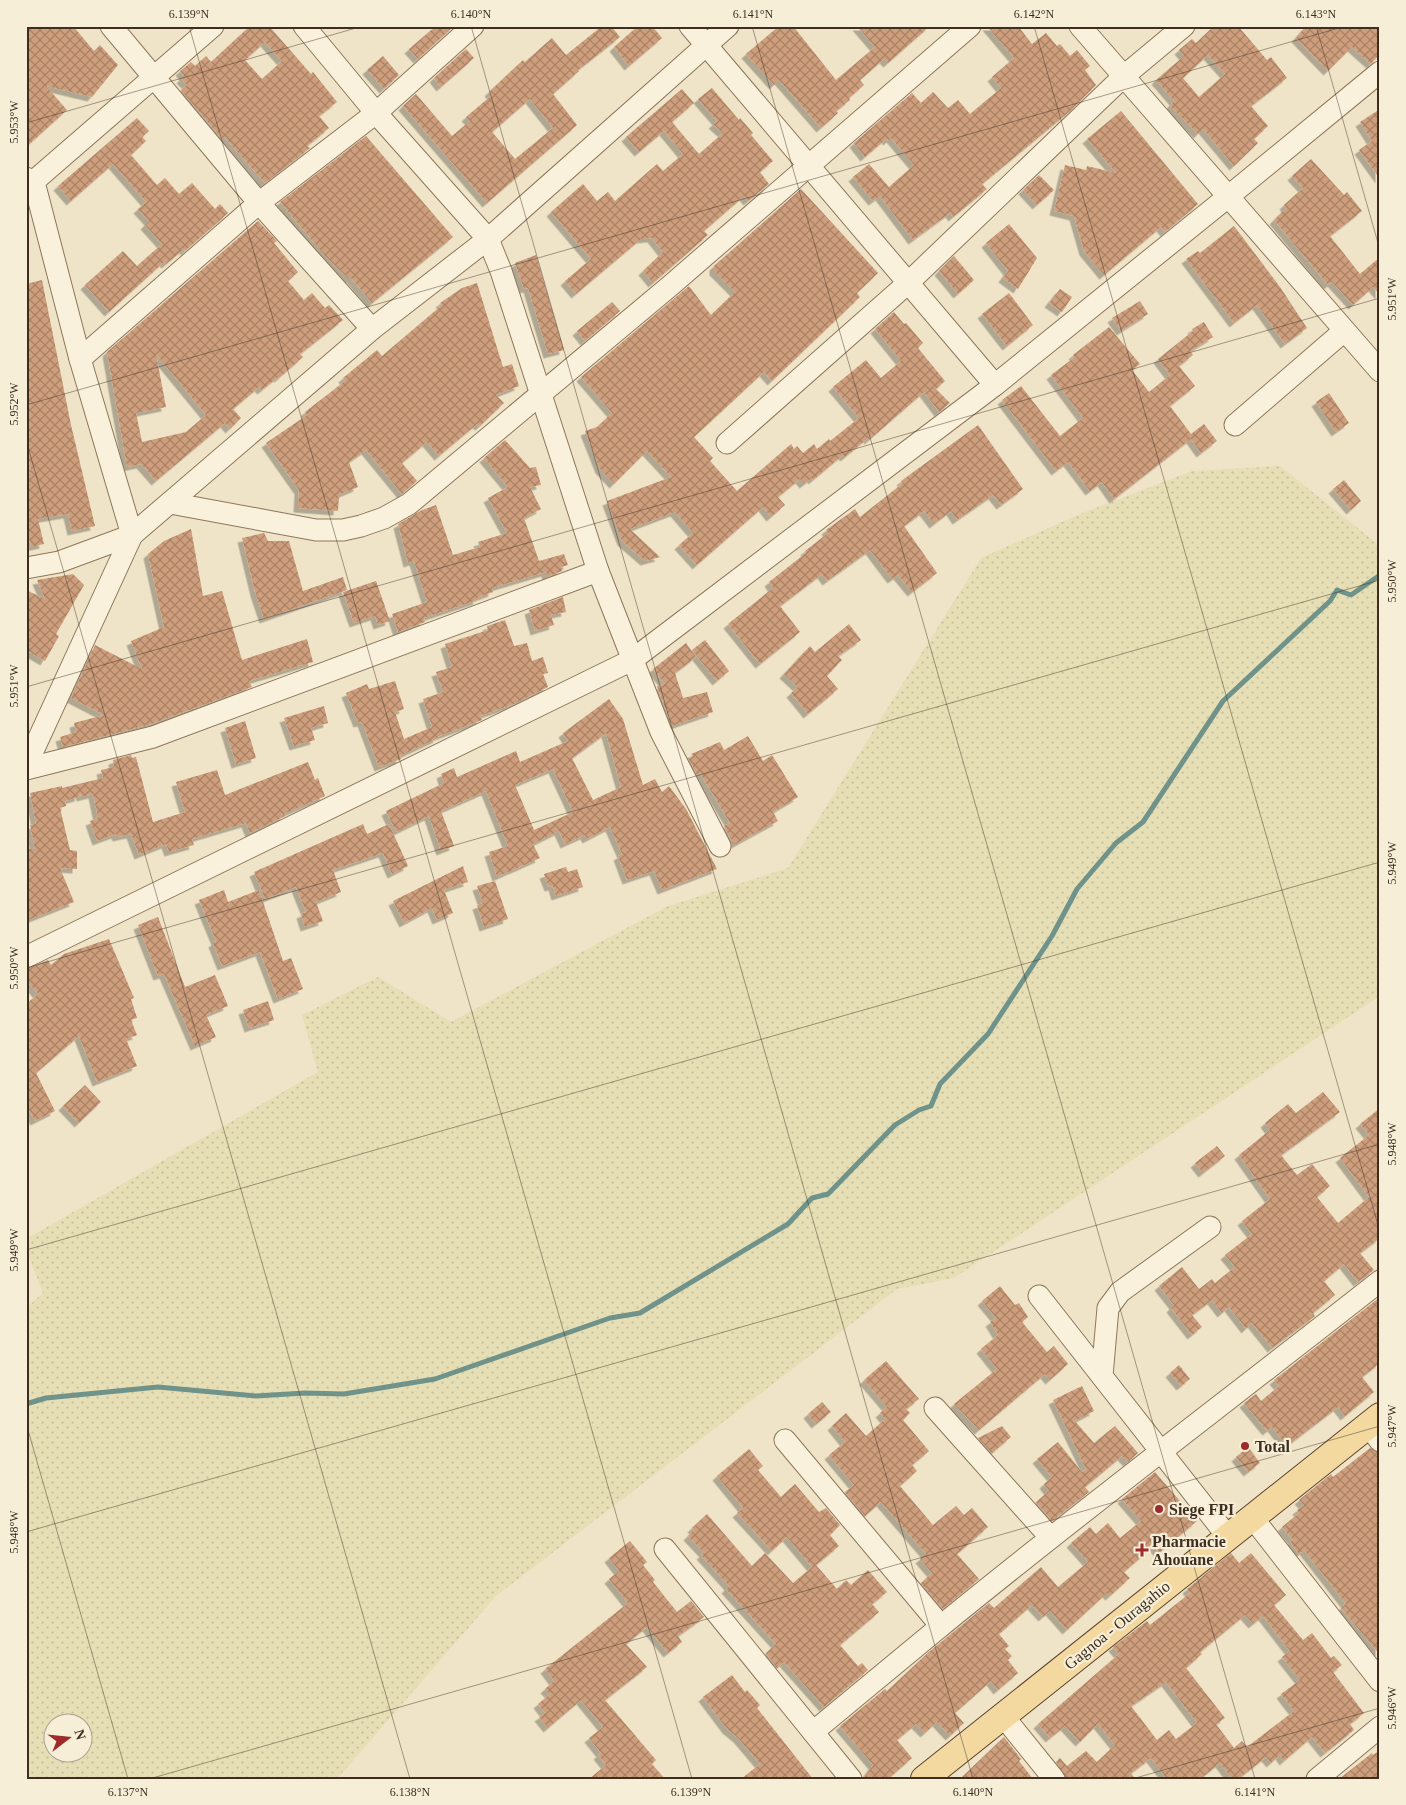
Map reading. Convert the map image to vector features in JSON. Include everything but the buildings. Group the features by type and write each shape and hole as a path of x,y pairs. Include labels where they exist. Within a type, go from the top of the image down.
{"main road":[{"name":"Gagnoa - Ouragahio","path":"924,1779 1252,1517 1376,1427"}],"street":[{"path":"111,26 259,203 372,329"},
{"path":"26,767 132,535 29,183 213,26"},
{"path":"304,26 376,114 488,240 501,271 598,572 660,732 720,846"},
{"path":"80,359 259,203 376,114 473,26"},
{"path":"690,26 995,385"},
{"path":"26,568 59,562 132,535 372,329 488,240 728,26"},
{"path":"170,503 316,530 343,530 361,526 384,518 409,504 809,166 970,26"},
{"path":"1080,26 1380,371"},
{"path":"727,443 908,283 1124,76 1184,26"},
{"path":"26,957 632,660 995,385 1380,72"},
{"path":"1235,425 1344,331"},
{"path":"26,767 153,737 598,572"},
{"path":"1102,1376 1108,1308 1120,1292 1210,1227"},
{"path":"813,1732 1050,1537 1162,1452 1380,1280"},
{"path":"1040,1296 1228,1537"},
{"path":"935,1408 1050,1537"},
{"path":"785,1440 941,1626"},
{"path":"1252,1517 1380,1681"},
{"path":"665,1549 851,1779"},
{"path":"1003,1716 1054,1779"},
{"path":"1317,1779 1380,1727"}],"shaded area":[{"path":"1280,466 1380,546 1380,996 954,1278 897,1289 496,1596 337,1779 26,1779 26,1308 43,1293 26,1249 26,1239 318,1072 302,1015 378,977 451,1022 666,907 788,868 981,558 1080,514 1192,471"}],"waterway":[{"path":"26,1404 46,1398 158,1387 256,1396 305,1393 344,1394 435,1379 610,1318 640,1313 788,1224 812,1198 828,1194 895,1125 919,1110 931,1106 940,1084 988,1034 1052,936 1077,889 1116,843 1143,822 1223,701 1330,601 1337,590 1351,595 1380,575"}],"place":[{"name":"Total","path":"1245,1446"},
{"name":"Siege FPI","path":"1159,1509"},
{"name":"Pharmacie Ahouane","path":"1142,1550"}]}
